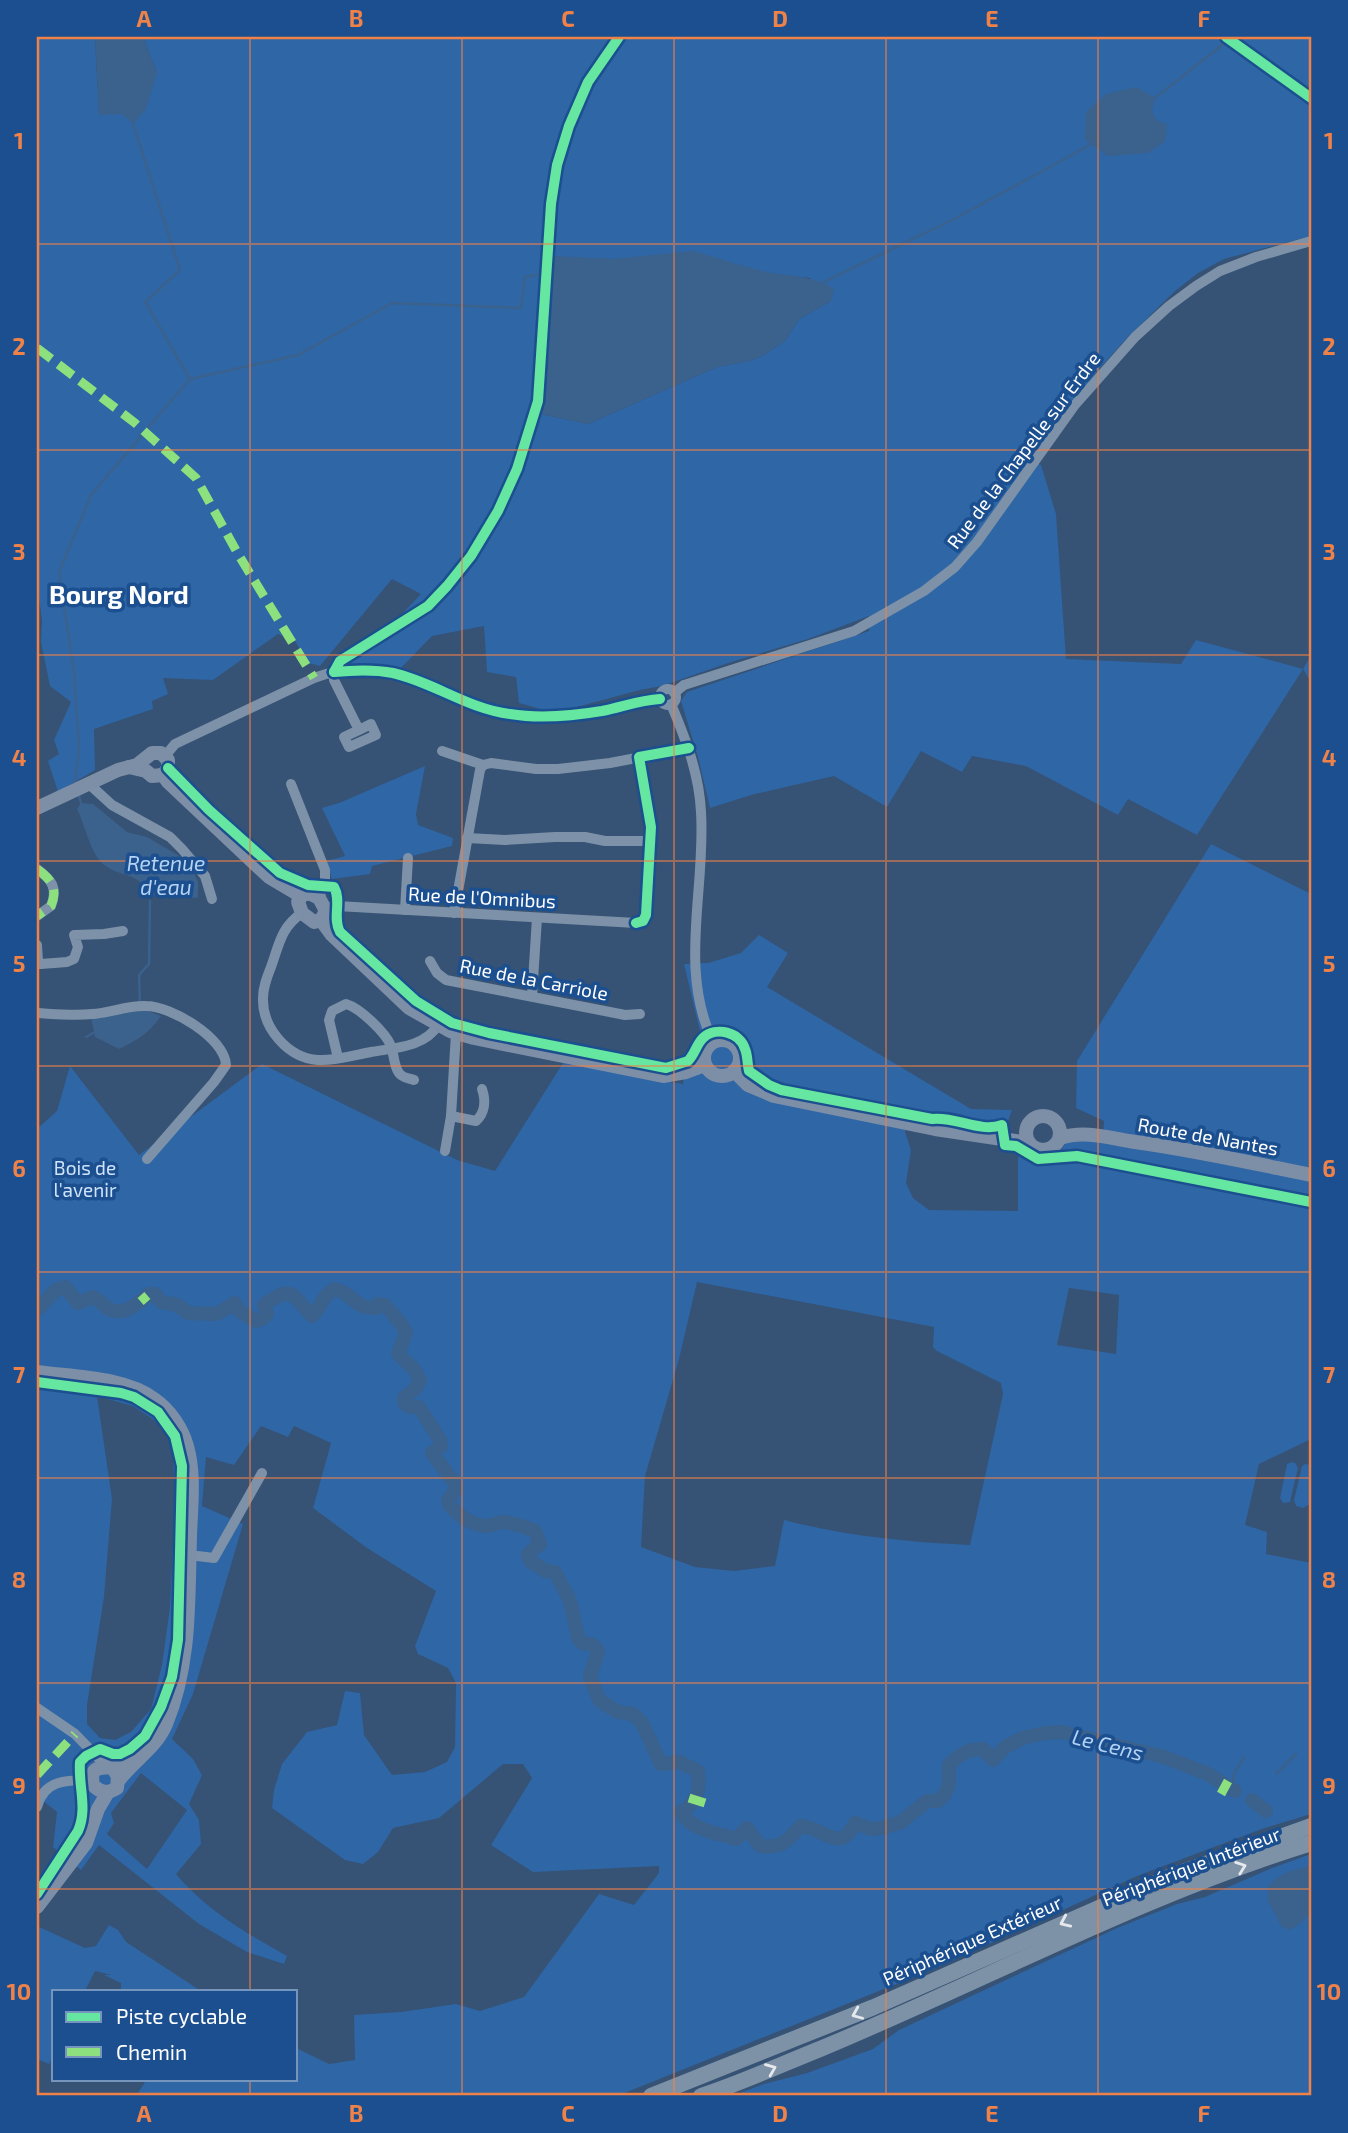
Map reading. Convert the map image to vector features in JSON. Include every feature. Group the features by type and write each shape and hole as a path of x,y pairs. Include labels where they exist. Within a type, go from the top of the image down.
{"highway":[{"name":"Périphérique Extérieur","path":"651,2096 874,2007 1169,1877 1311,1826"},
{"name":"Périphérique Intérieur","path":"704,2096 911,2010 1154,1900 1311,1843"}],"main road":[{"path":"157,752 165,756 168,768 163,775 152,776 145,765 148,756 157,752"},
{"path":"37,808 118,770 145,765"},
{"path":"163,775 270,877 301,896"},
{"path":"322,909 314,922 302,913 298,902 301,896 309,893 322,909 331,934 409,1008 456,1033 663,1076 705,1065"},
{"path":"722,1040 735,1046 739,1062 734,1071 718,1075 705,1065 706,1050 713,1042 722,1040"},
{"path":"734,1071 748,1084 774,1096 981,1137 1029,1143"},
{"path":"1041,1115 1057,1122 1060,1138 1053,1147 1047,1150 1036,1149 1029,1143 1026,1136 1031,1120 1041,1115"},
{"name":"Route de Nantes","path":"1057,1122 1089,1130 1097,1135"},
{"path":"981,1137 1027,1126"},
{"name":"Route de Nantes","path":"1060,1138 1080,1134 1097,1135 1311,1175"},
{"path":"37,1372 108,1381 134,1388 154,1398 176,1422 184,1436 191,1483 187,1624 181,1673 164,1727 155,1743 136,1759 104,1778 98,1809 86,1843 37,1907"}],"street":[{"path":"359,730 334,680 334,672 340,661 428,606 447,586 471,556 498,511 517,469 538,401 550,215 557,165 569,126 588,82 619,37"},
{"path":"1226,37 1311,98"},
{"name":"Rue de la Chapelle sur Erdre","path":"334,672 358,670 394,673 481,707 512,715 581,714 649,699 669,699 684,685 854,631 924,591 955,567 977,542 1074,406 1135,337 1178,300 1220,271 1256,257 1311,242"},
{"path":"165,756 176,743 314,678 334,672"},
{"path":"669,699 689,748 699,786 701,815 695,971 698,996 713,1042"},
{"path":"442,751 483,765 491,763 558,769 689,748"},
{"path":"467,838 505,841 585,837 605,841 649,841 651,827 639,757"},
{"path":"454,914 483,765"},
{"path":"291,784 325,870 322,909"},
{"path":"81,787 170,837 205,876 212,899"},
{"name":"Rue de l'Omnibus","path":"322,909 337,906 636,923 643,921 646,915 649,841"},
{"path":"405,910 408,858"},
{"path":"37,869 52,882 54,897 51,906 37,916"},
{"path":"302,913 286,926 264,988 263,1007 273,1032 293,1051 311,1059 338,1058 393,1049 429,1037 438,1025"},
{"path":"532,996 537,918"},
{"path":"37,945 38,962 41,964 67,962 74,959 78,951 74,935 123,930"},
{"name":"Rue de la Carriole","path":"430,961 437,973 446,980 625,1015 640,1014"},
{"path":"338,1058 329,1020 331,1012 346,1004 355,1008 385,1034 393,1049 398,1072 401,1076 414,1080"},
{"path":"37,1013 91,1014 148,1006 171,1013 204,1031 225,1056 226,1065 214,1082 147,1159"},
{"path":"445,1151 451,1116 456,1033"},
{"path":"451,1116 476,1121 481,1116 485,1099 482,1089"},
{"path":"189,1555 214,1558 262,1473"},
{"path":"37,1708 75,1734 104,1778 56,1782 44,1792 37,1807"}],"green space":[{"path":"37,37 95,37 99,114 157,72 145,43 146,37 1311,37 1311,236 1224,259 1198,273 1175,291 1100,368 1029,460 1041,465 1056,514 1066,659 1181,664 1196,640 1303,669 1197,835 1128,799 1118,815 1026,766 972,756 962,772 921,751 887,807 834,776 751,795 710,808 681,701 687,692 869,631 869,616 808,639 662,686 573,708 544,710 519,703 516,677 487,672 484,626 432,636 398,671 348,665 384,633 421,594 392,579 320,666 308,663 295,641 278,634 213,680 163,678 168,694 152,701 153,709 94,729 95,770 58,792 48,761 59,754 54,740 71,702 50,686 41,642 42,621 37,582","holes":["554,257 612,259 810,278 831,301 799,319 785,341 762,356 717,367 588,424 541,414"]},
{"path":"1311,655 1311,682 1303,669"},
{"path":"425,766 416,814 418,825 453,838 452,846 372,866 370,874 332,879 326,861 345,856 322,808"},
{"name":"Bois de l'avenir","path":"1211,844 1311,894 1311,1439 1259,1464 1245,1525 1267,1532 1266,1554 1311,1563 1311,1814 1262,1829 1137,1876 934,1969 617,2096 130,2096 138,2093 146,2080 298,2080 298,2049 329,2064 355,2060 354,2015 456,2004 480,2011 524,1997 599,1894 634,1905 659,1873 659,1866 533,1872 491,1845 532,1778 523,1764 503,1764 439,1818 393,1828 378,1852 363,1864 345,1860 272,1808 282,1764 307,1732 337,1725 345,1691 360,1693 364,1735 392,1775 425,1772 447,1762 455,1747 456,1683 448,1668 418,1654 415,1646 436,1591 367,1548 313,1508 331,1443 294,1426 288,1437 261,1426 234,1465 206,1457 202,1506 243,1524 193,1694 172,1739 193,1759 202,1775 189,1804 199,1820 201,1844 176,1874 213,1910 287,1956 284,1964 247,1952 199,1924 99,1845 81,1870 53,1847 57,1812 37,1796 37,1129 57,1111 70,1066 139,1155 262,1064 457,1160 495,1171 563,1063 683,1084 687,1055 700,1031 684,964 708,963 741,953 759,935 788,953 767,987 971,1109 1012,1110 1008,1121 991,1123 910,1112 905,1132 911,1150 906,1183 913,1198 929,1210 1018,1211 1018,1155 1031,1162 1052,1164 1066,1142 1103,1140 1104,1121 1076,1108 1077,1061","holes":["697,1282 934,1327 933,1347 937,1351 1001,1383 1003,1394 970,1545 877,1537 784,1520 775,1566 734,1571 695,1567 641,1547 645,1476 679,1359","1069,1288 1119,1295 1116,1354 1057,1345","97,1396 133,1406 163,1426 173,1453 175,1500 170,1607 162,1665 151,1709 131,1732 115,1740 100,1738 87,1724 87,1705 104,1597 112,1499","141,1773 187,1810 147,1869 107,1834 114,1823 111,1813"]},
{"path":"1292,1462 1298,1468 1290,1502 1283,1503 1280,1498 1287,1464"},
{"path":"1311,1465 1310,1504 1303,1508 1296,1506 1294,1500 1302,1466"},
{"path":"1311,1854 1311,2096 732,2096 873,2049 899,2030 1117,1928 1177,1904 1205,1897"},
{"path":"109,1925 118,1930 126,1942 199,1990 121,1990 121,1983 104,1975 111,1975 95,1971 86,1990 52,1990 52,2058 49,2064 37,2059 37,1926 85,1948 96,1946"}],"water":[{"path":"95,37 146,37 145,43 157,72 146,109 133,124 122,114 99,115"},
{"path":"1136,87 1155,98 1152,111 1157,121 1167,124 1165,141 1148,153 1108,156 1085,140 1086,112 1106,94"},
{"path":"693,251 762,271 820,282 834,289 831,301 799,319 785,341 762,356 717,367 588,424 541,414 554,256 612,259"},
{"name":"Retenue d'eau","path":"81,803 93,804 127,832 147,837 181,857 198,882 198,898 150,895 140,882 106,866 96,856 90,843 77,809"},
{"path":"146,1010 161,1016 138,1039 119,1049 95,1037 91,1018"},
{"path":"1311,1866 1311,1911 1302,1922 1290,1930 1282,1927 1268,1901 1268,1887 1282,1875"}],"waterway":[{"path":"1155,98 1226,42"},
{"path":"133,124 180,270 145,302 190,379"},
{"path":"824,282 956,218 1092,144"},
{"path":"147,429 190,379 298,355 392,303 521,308 525,277 542,274"},
{"path":"75,783 79,749 74,672 59,572 91,495 142,435"},
{"path":"79,796 81,803"},
{"path":"140,1003 139,975 149,964 150,901"},
{"path":"86,1037 93,1033"},
{"name":"Le Cens","path":"37,1308 56,1290 65,1287 78,1303 93,1297 113,1311 125,1310 149,1294 155,1294 161,1302 177,1305 188,1313 217,1314 235,1303 239,1311 256,1321 267,1314 264,1305 286,1293 295,1297 312,1316 334,1289 368,1308 376,1308 378,1304 385,1305 406,1333 398,1354 414,1369 420,1380 415,1389 404,1398 405,1404 419,1407 440,1440 441,1446 432,1453 454,1482 456,1489 448,1501 450,1505 463,1518 480,1525 506,1522 535,1531 540,1544 528,1554 530,1561 546,1571 555,1572 570,1601 578,1638 582,1643 594,1646 598,1652 590,1676 599,1700 618,1712 633,1714 642,1723 661,1764 679,1762 698,1771 697,1794 691,1804 681,1812 691,1823 705,1830 736,1839 747,1828 760,1846 767,1847 783,1843 801,1826 837,1839 849,1832 855,1823 871,1829 882,1828 901,1822 927,1801 938,1801 949,1785 949,1765 964,1753 983,1749 993,1760 1005,1747 1023,1738 1045,1733 1062,1732 1164,1757 1208,1774 1235,1791"},
{"path":"1276,1774 1296,1754"},
{"path":"1232,1789 1234,1774 1244,1757"},
{"name":"Le Cens","path":"1252,1800 1266,1811"}],"marked path":[{"path":"37,348 135,423 196,478 238,554 314,678"},
{"path":"37,869 50,881 54,889 51,906 37,916"},
{"path":"141,1295 147,1302"},
{"path":"37,1775 75,1734"},
{"path":"1221,1794 1228,1781"},
{"path":"689,1798 705,1803"}],"cycle path":[{"path":"334,672 340,661 428,606 447,586 471,556 498,511 517,469 538,401 551,204 557,165 569,126 588,82 619,37"},
{"path":"1226,37 1311,98"},
{"path":"334,672 364,670 393,673 422,682 480,707 521,716 579,714 660,699"},
{"path":"636,923 643,921 646,915 651,827 639,757 689,748"},
{"path":"168,768 209,810 280,873 308,885 334,887 340,932 416,1001 452,1023 489,1033 666,1068 688,1061 708,1034 727,1033 742,1043 747,1054 749,1071 781,1090 976,1126 1002,1125 1005,1145 1016,1146 1038,1159 1077,1156 1311,1202"},
{"path":"37,1382 134,1397 158,1412 175,1436 182,1466 178,1640 172,1677 161,1707 145,1736 120,1754 100,1749 80,1762 81,1822 78,1831 37,1894"}],"district":[{"name":"Bourg Nord","path":"119,593"}]}
